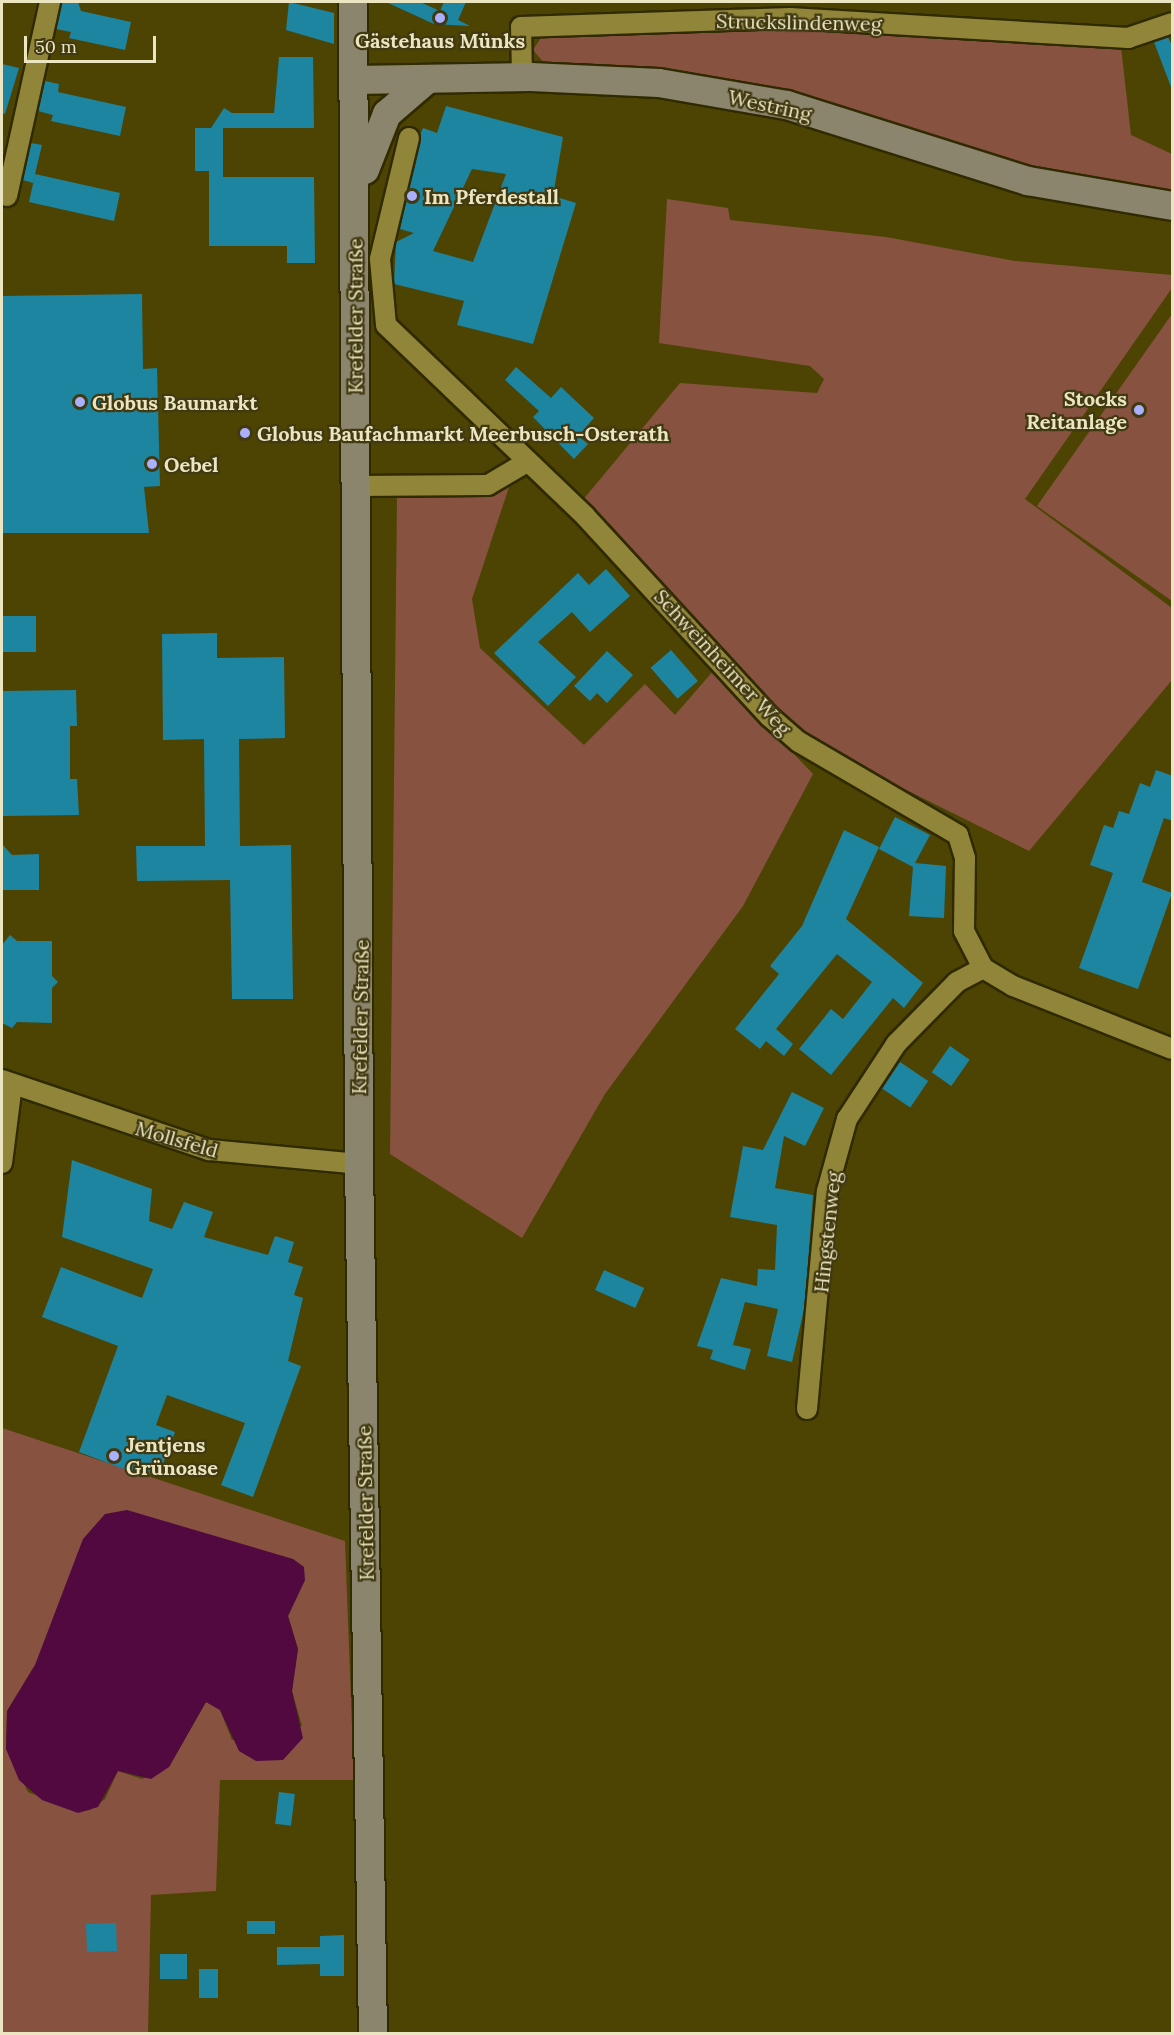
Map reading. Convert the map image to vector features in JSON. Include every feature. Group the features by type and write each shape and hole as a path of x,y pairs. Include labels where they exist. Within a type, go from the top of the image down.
{"main road":[{"name":"Krefelder Straße","path":"353,2 356,80 359,1164 373,2034"},
{"name":"Westring","path":"356,80 522,77 659,83 788,105 1028,181 1173,206"},
{"path":"356,199 380,124 428,79"}],"street":[{"path":"7,196 50,2"},
{"name":"Struckslindenweg","path":"522,77 520,27 790,18 1128,38 1173,23"},
{"name":"Schweinheimer Weg","path":"409,138 380,259 386,325 620,553 770,717 808,748 958,835 965,858 964,931 983,968"},
{"path":"356,486 488,484 527,462"},
{"path":"983,968 1012,986 1173,1048"},
{"name":"Hingstenweg","path":"807,1409 827,1191 847,1119 896,1044 957,982 983,968"},
{"path":"2,1163 7,1082"},
{"name":"Mollsfeld","path":"7,1082 209,1150 359,1164"}],"shaded area":[{"path":"759,24 1121,47 1131,135 1172,154 1172,197 546,65 533,50 544,33"},
{"path":"667,199 728,208 730,220 886,237 1015,261 1172,275 1172,288 1025,499 1172,608 1172,680 1029,851 840,757 788,720 582,501 680,383 817,393 824,379 810,366 659,343"},
{"name":"Stocks Reitanlage","path":"1172,314 1172,601 1037,506"},
{"path":"509,487 472,599 480,648 584,745 645,684 675,715 714,670 813,774 743,906 605,1094 522,1238 390,1154 397,498"},
{"path":"2,1428 345,1541 354,1780 220,1780 216,1891 151,1895 148,2033 2,2033","holes":["77,1553 305,1580 288,1616 298,1649 292,1691 302,1726 232,1740 220,1710 206,1702 169,1767 142,1779 118,1771 105,1799 90,1810 79,1812 28,1792 6,1749 7,1711 35,1665 74,1574"]},
{"path":"127,1510 293,1559 304,1567 305,1580 288,1616 298,1649 292,1691 303,1738 283,1760 256,1761 239,1751 220,1710 206,1702 169,1767 151,1779 118,1771 98,1807 78,1813 42,1800 19,1780 6,1749 7,1711 35,1665 83,1539 105,1514"}],"building":[{"path":"62,2 78,2 81,11 131,22 125,50 69,38 71,32 56,29"},
{"path":"289,2 334,13 334,44 286,30"},
{"name":"Gästehaus Münks","path":"386,2 420,2 440,11 444,2 466,2 458,20 470,26 434,24"},
{"path":"1168,37 1173,48 1171,87 1154,42"},
{"path":"279,57 313,57 314,128 223,128 223,177 314,177 315,263 287,263 287,246 209,246 209,171 195,171 195,128 211,128 224,108 232,113 274,113"},
{"path":"2,64 19,68 5,114 2,113"},
{"path":"45,81 59,84 58,92 126,107 120,136 51,121 53,115 38,111"},
{"path":"446,106 563,137 553,196 576,203 533,344 457,325 464,301 394,284 396,242 414,233 400,229 420,135 423,128 437,133","holes":["472,169 506,174 473,262 433,251"]},
{"path":"31,143 42,145 35,174 120,193 114,221 29,202 35,175 33,183 23,180"},
{"name":"Globus Baumarkt","path":"142,294 143,369 157,368 160,486 144,487 149,533 2,533 2,296"},
{"path":"516,367 551,398 561,387 594,418 578,436 588,444 574,459 533,417 539,411 505,380"},
{"path":"606,569 630,596 590,632 572,612 538,642 576,677 548,706 494,653 578,573 589,585"},
{"path":"2,616 36,616 36,652 2,652"},
{"path":"217,633 217,658 284,657 285,738 239,739 240,846 291,845 293,999 232,999 230,880 137,881 136,846 205,846 204,739 163,740 162,634"},
{"path":"671,650 698,681 678,699 651,668"},
{"path":"607,651 633,675 607,703 597,693 590,701 574,686"},
{"path":"76,690 77,726 70,726 70,779 77,779 79,815 2,816 2,691"},
{"path":"1156,770 1173,776 1173,821 1164,818 1142,882 1172,893 1138,989 1079,968 1113,873 1090,865 1104,825 1113,828 1119,811 1129,814 1140,783 1150,787"},
{"path":"895,817 930,835 915,863 946,866 944,918 909,916 913,867 879,849"},
{"path":"844,830 879,847 846,919 923,983 904,1008 893,998 831,1075 799,1049 831,1009 843,1019 872,982 837,954 776,1029 793,1044 784,1056 766,1041 760,1049 735,1029 779,974 770,966 802,926"},
{"path":"2,844 12,855 39,854 39,890 2,890"},
{"path":"10,935 17,941 52,941 52,976 58,982 52,988 52,1023 17,1022 12,1028 2,1023 2,945"},
{"path":"950,1046 970,1060 951,1086 932,1072"},
{"path":"900,1062 928,1081 910,1108 882,1089"},
{"path":"792,1092 824,1108 805,1146 784,1136 775,1188 813,1195 805,1305 792,1362 767,1356 778,1309 745,1302 733,1345 751,1349 745,1370 710,1359 713,1350 697,1346 721,1278 757,1286 758,1269 775,1270 777,1225 730,1217 743,1146 763,1150"},
{"path":"72,1160 152,1189 149,1221 172,1229 184,1202 213,1212 204,1237 268,1255 275,1236 294,1242 288,1262 303,1267 294,1295 303,1298 288,1361 301,1366 253,1497 221,1485 245,1423 167,1395 156,1425 175,1432 159,1475 132,1472 79,1452 118,1346 42,1317 61,1267 142,1298 153,1269 62,1237"},
{"path":"604,1270 644,1288 635,1308 595,1290"},
{"path":"279,1792 295,1794 291,1826 275,1824"},
{"path":"247,1921 275,1921 275,1934 247,1934"},
{"path":"116,1923 117,1951 87,1952 86,1924"},
{"path":"344,1935 344,1976 320,1976 320,1964 277,1965 277,1947 320,1947 320,1936"},
{"path":"160,1954 187,1954 187,1979 160,1979"},
{"path":"199,1969 218,1969 218,1998 199,1998"}],"place":[{"name":"Gästehaus Münks","path":"440,18"},
{"name":"Im Pferdestall","path":"412,196"},
{"name":"Globus Baumarkt","path":"80,402"},
{"name":"Stocks Reitanlage","path":"1139,410"},
{"name":"Globus Baufachmarkt Meerbusch-Osterath","path":"245,433"},
{"name":"Oebel","path":"152,464"},
{"name":"Jentjens Grünoase","path":"114,1456"}]}
